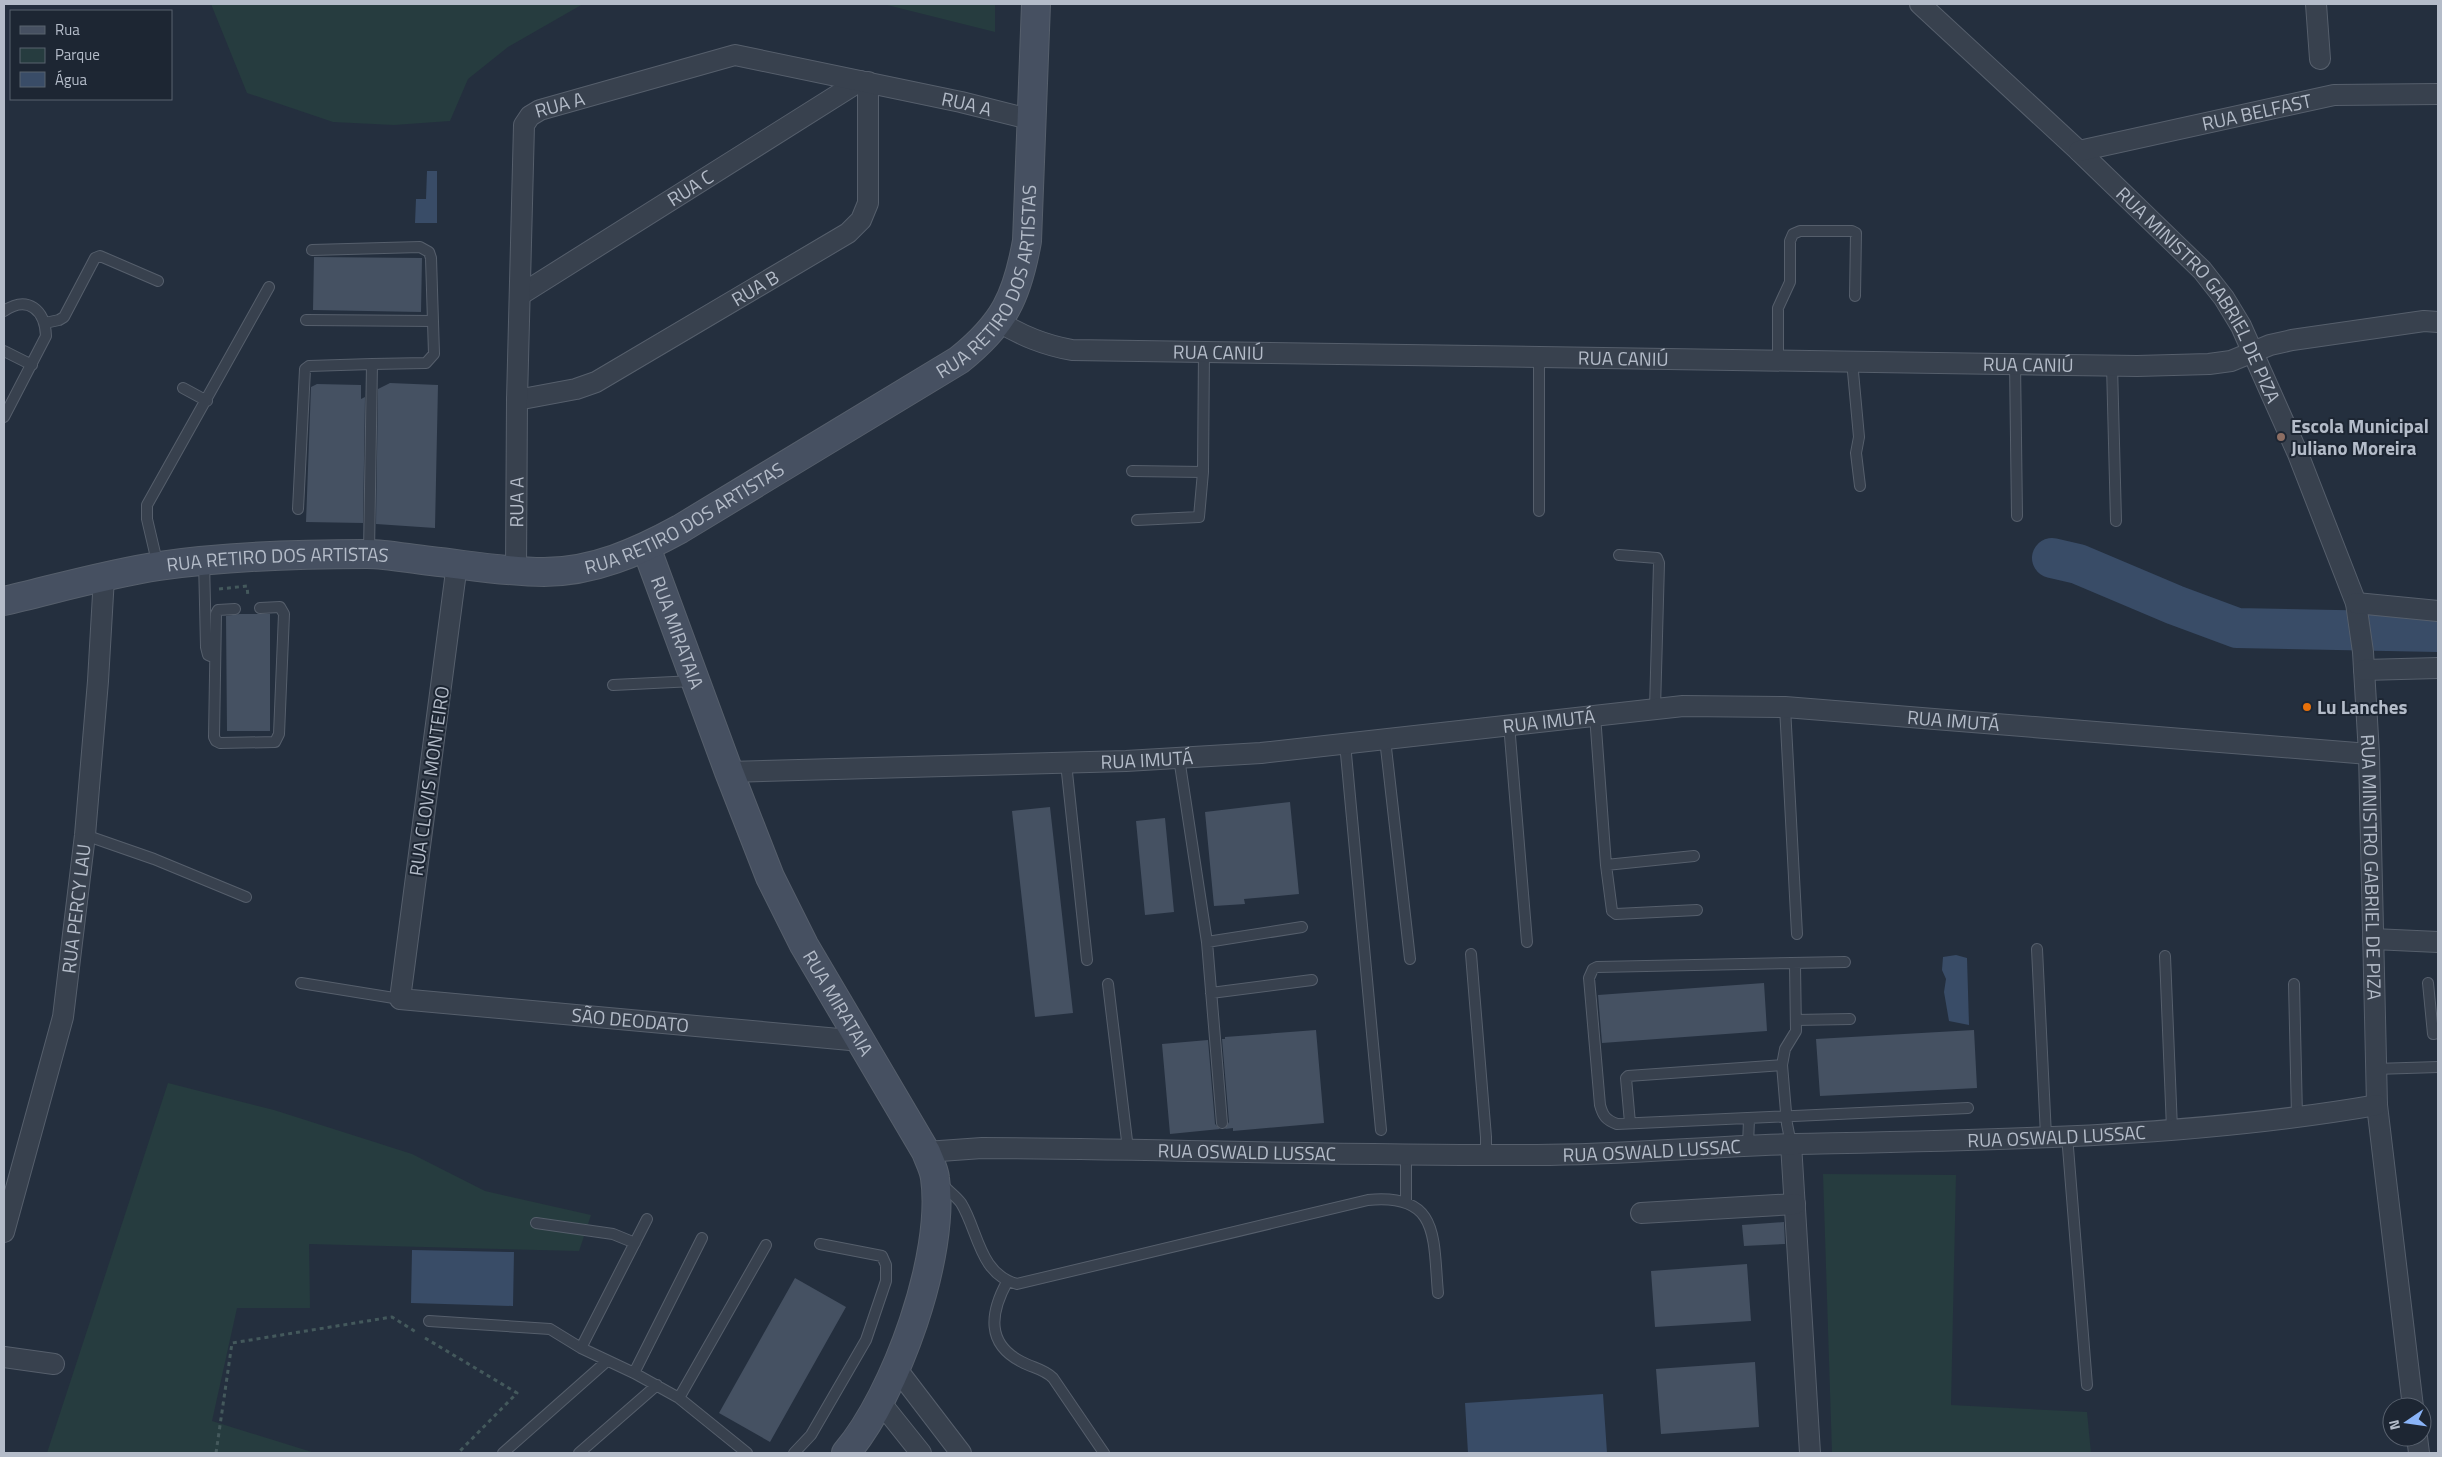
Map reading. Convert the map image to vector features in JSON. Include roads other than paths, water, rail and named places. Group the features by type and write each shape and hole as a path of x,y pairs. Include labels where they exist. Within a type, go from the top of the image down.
{"street":[{"name":"RUA RETIRO DOS ARTISTAS","path":"4,601 159,566 204,561 369,554 516,571 545,572 606,563 646,547 959,360 980,344 999,322 1014,297 1022,270 1027,241 1036,4"},
{"name":"RUA MINISTRO GABRIEL DE PIZA","path":"1920,4 2079,151 2202,270 2241,326 2298,454 2358,609 2364,661 2370,754 2375,1069 2412,1397"},
{"path":"2316,4 2320,58"},
{"name":"RUA A","path":"516,571 517,400 524,125 530,116 549,107 735,55 1033,120"},
{"name":"RUA C","path":"520,295 864,82"},
{"name":"RUA B","path":"517,400 576,389 596,382 848,233 861,220 868,203 864,82"},
{"name":"RUA BELFAST","path":"2079,151 2334,95 2438,94"},
{"name":"RUA CANIÚ","path":"999,322 1025,338 1045,345 1072,350 2015,362 2112,365 2209,364 2231,361 2270,345 2292,340 2424,321 2438,322"},
{"name":"RUA MIRATAIA","path":"646,547 729,772 774,886 804,945 861,1041 930,1165"},
{"name":"RUA CLOVIS MONTEIRO","path":"400,998 458,564"},
{"name":"RUA PERCY LAU","path":"4,1232 63,1017 85,835 98,680 104,577"},
{"path":"2358,609 2438,611"},
{"path":"2364,661 2438,668"},
{"name":"RUA IMUTÁ","path":"729,772 1066,763 1261,753 1683,706 1785,707 2370,754"},
{"path":"2373,939 2438,942"},
{"name":"SÃO DEODATO","path":"400,998 861,1041"},
{"name":"RUA OSWALD LUSSAC","path":"930,1165 982,1148 1540,1156 1791,1144 1935,1141 2172,1129 2297,1116 2378,1104"},
{"path":"1791,1144 1810,1453"},
{"path":"846,1453 881,1403 917,1309 929,1266 935,1216 930,1165"},
{"path":"1641,1213 1795,1204"},
{"path":"4,1358 54,1364"},
{"path":"896,1368 961,1453"},
{"path":"881,1403 921,1453"}],"lane":[{"path":"1778,360 1778,308 1790,282 1790,241 1793,234 1800,231 1852,231 1856,233 1856,296"},
{"path":"298,509 305,369 309,366 426,364 434,354 431,258 428,252 420,247 312,250"},
{"path":"45,323 64,317 95,258 100,256 158,281"},
{"path":"159,566 144,503 207,401 269,287"},
{"path":"4,311 13,305 26,304 38,311 45,323 46,336 32,365 7,403 4,417"},
{"path":"306,320 433,321"},
{"path":"4,351 32,365"},
{"path":"1137,520 1200,517 1203,472 1204,351"},
{"path":"1539,356 1539,511"},
{"path":"1852,361 1859,437 1856,453 1860,486"},
{"path":"2015,362 2017,516"},
{"path":"369,554 372,364"},
{"path":"2112,365 2116,521"},
{"path":"183,388 207,401"},
{"path":"1132,470 1203,472"},
{"path":"1619,555 1651,556 1656,558 1658,563 1656,709"},
{"path":"204,561 206,647 208,655 214,658"},
{"path":"235,609 218,610 216,614 214,737 216,741 275,742 279,734 284,614 280,607 260,608"},
{"path":"613,685 695,681"},
{"path":"1785,707 1797,934"},
{"path":"1595,715 1606,865 1612,911 1616,914 1697,910"},
{"path":"1509,724 1527,942"},
{"path":"1385,739 1410,959"},
{"path":"1345,743 1382,1130"},
{"path":"1179,758 1207,942 1222,1123"},
{"path":"1066,763 1087,960"},
{"path":"85,835 154,859 246,897"},
{"path":"1606,865 1694,856"},
{"path":"1207,942 1302,927"},
{"path":"2037,949 2046,1136"},
{"path":"1471,954 1486,1155"},
{"path":"2165,956 2172,1129"},
{"path":"1845,962 1597,967 1593,969 1589,978 1602,1115 1609,1121 1617,1124 1968,1108"},
{"path":"1791,1144 1786,1117 1782,1065 1785,1049 1796,1031 1795,964"},
{"path":"1211,993 1312,980"},
{"path":"301,983 400,998"},
{"path":"2428,983 2433,1034 2438,1033"},
{"path":"1108,984 1128,1149"},
{"path":"2294,984 2297,1116"},
{"path":"1796,1020 1850,1019"},
{"path":"1630,1123 1626,1078 1628,1076 1782,1065"},
{"path":"2375,1069 2438,1067"},
{"path":"1748,1146 1749,1119"},
{"path":"2067,1135 2087,1385"},
{"path":"1406,1154 1406,1201"},
{"path":"930,1165 961,1203 980,1252 1007,1282 1026,1283 1368,1200 1387,1198 1406,1201 1425,1213 1431,1231 1438,1294"},
{"path":"581,1348 647,1219"},
{"path":"536,1223 613,1234 635,1243"},
{"path":"634,1373 702,1238"},
{"path":"794,1453 811,1435 866,1340 886,1281 886,1265 882,1256 820,1244"},
{"path":"679,1398 766,1245"},
{"path":"1007,1282 997,1300 994,1322 996,1337 1005,1352 1023,1363 1046,1371 1053,1378 1104,1453"},
{"path":"429,1321 550,1329 581,1348 634,1373 679,1398 747,1453"},
{"path":"503,1453 607,1361"},
{"path":"579,1453 657,1385"}],"water":[{"path":"427,171 437,171 437,223 415,223 416,199 426,199"},
{"path":"1956,955 1967,958 1969,1025 1949,1021 1944,992 1946,979 1942,970 1943,957"},
{"path":"412,1250 514,1252 513,1306 411,1303"},
{"path":"1603,1394 1607,1453 1468,1453 1465,1403"}],"waterway":[{"path":"2052,558 2078,564 2175,605 2237,628 2438,632"}],"place":[{"name":"Escola Municipal Juliano Moreira","path":"2281,437"},
{"name":"Lu Lanches","path":"2307,707"}]}
